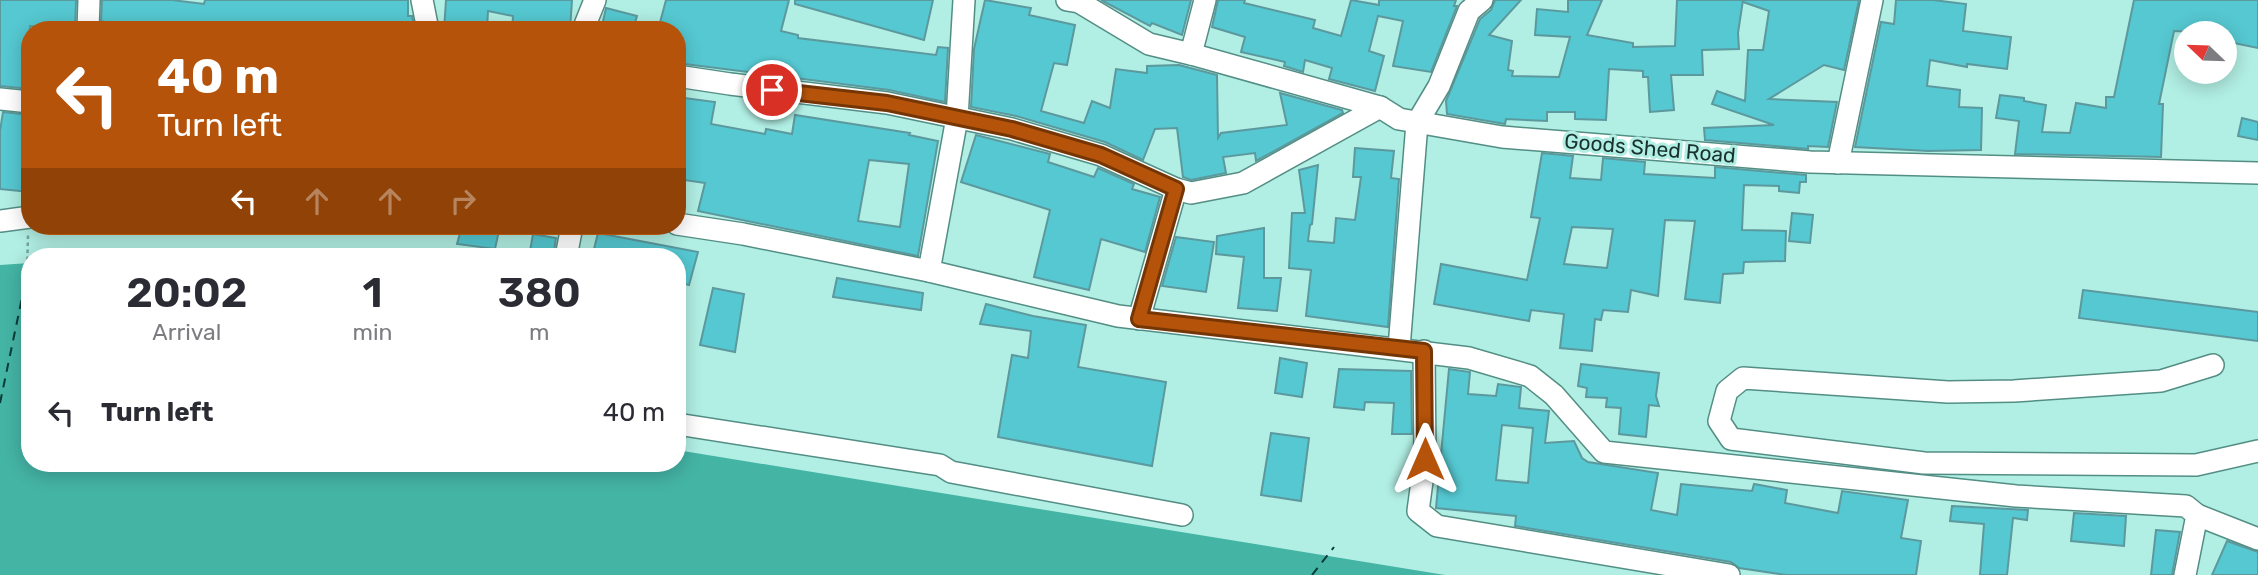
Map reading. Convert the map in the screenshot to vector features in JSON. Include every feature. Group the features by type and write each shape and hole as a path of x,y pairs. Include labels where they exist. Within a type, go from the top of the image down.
{"street":[{"path":"88,21 89,0"},
{"path":"422,0 426,21"},
{"path":"587,21 595,0"},
{"path":"929,271 957,118 964,0"},
{"name":"Goods Shed Road","path":"1067,0 1079,2 1149,44 1380,107 1399,119 1502,137 1838,163 2258,173"},
{"path":"1191,54 1205,0"},
{"path":"1838,163 1872,0"},
{"path":"1399,348 1417,123 1439,86 1473,4"},
{"path":"686,77 887,103 1012,129 1101,155 1176,189 1191,193 1243,183 1380,107"},
{"path":"0,99 21,101"},
{"path":"1139,319 1176,189"},
{"path":"0,221 21,222"},
{"path":"686,225 929,271 1118,316 1469,358 1530,376 1554,395 1604,452 2016,496 2186,506 2197,515 2258,540"},
{"path":"1424,351 1425,459 1418,511 1437,526 1729,575"},
{"path":"2213,365 2161,381 2014,391 1948,392 1743,378 1727,391 1719,421 1731,439 1924,463 2196,465 2258,451"},
{"path":"686,425 940,465 951,472 1182,515"},
{"path":"2185,575 2197,515"}],"shaded area":[{"path":"21,264 21,472 686,472 686,451 1445,575 0,575 0,265"}],"building":[{"path":"0,0 76,0 75,21 21,21 21,88 0,86"},
{"path":"102,0 172,0 204,4 205,0 408,0 408,16 412,16 413,21 101,21"},
{"path":"446,0 572,0 571,21 513,21 513,16 488,11 487,21 445,21"},
{"path":"666,0 789,0 781,31 798,35 798,38 936,55 938,47 948,48 945,102 889,90 686,64 686,21 660,21"},
{"path":"795,0 933,0 924,40 795,4"},
{"path":"985,0 1031,8 1029,15 1075,25 1067,65 1054,63 1041,111 1084,123 1092,101 1110,108 1116,69 1147,73 1147,66 1179,65 1217,75 1218,138 1221,133 1287,125 1280,93 1342,110 1343,113 1256,161 1255,153 1223,157 1226,173 1191,180 1183,177 1177,128 1155,129 1143,160 1105,142 1016,116 971,107 974,49"},
{"path":"1101,0 1191,0 1182,35 1152,23 1150,26"},
{"path":"1218,0 1245,0 1244,3 1315,20 1313,28 1341,36 1351,0 1379,5 1379,0 1456,0 1454,6 1457,6 1431,72 1393,66 1403,21 1378,16 1369,51 1384,56 1375,91 1329,79 1332,68 1305,60 1303,72 1284,66 1285,62 1241,52 1245,37 1212,27"},
{"path":"1495,0 1521,0 1489,35 1512,41 1508,70 1513,71 1512,76 1559,77 1570,37 1535,35 1537,9 1568,12 1568,0 1602,0 1587,35 1633,43 1633,47 1675,46 1677,0 1743,0 1738,33 1739,49 1702,50 1703,75 1671,75 1674,110 1650,112 1648,77 1643,77 1643,71 1609,69 1606,120 1575,119 1575,112 1547,112 1547,121 1506,119 1505,124 1447,114 1446,101 1480,19 1491,10"},
{"path":"1743,0 1859,0 1844,70 1824,65 1769,99 1837,102 1828,147 1808,146 1808,149 1705,140 1704,128 1774,125 1712,104 1717,91 1745,101 1748,50 1763,50 1769,11"},
{"path":"1896,0 1933,0 1966,4 1963,31 2011,37 2007,69 1967,64 1967,67 1930,60 1927,86 1960,90 1959,107 1982,108 1981,150 1928,151 1855,147 1881,22 1894,24"},
{"path":"2134,0 2258,0 2258,48 2237,44 2237,21 2174,21 2159,104 2163,104 2161,157 2015,154 2019,121 1996,118 2000,95 2024,98 2024,101 2046,105 2042,132 2070,133 2076,103 2106,108 2106,97 2114,97"},
{"path":"606,8 637,16 636,21 603,21"},
{"path":"686,98 715,102 711,124 765,134 766,129 792,134 795,115 910,133 909,135 938,141 918,256 698,211 705,183 686,180","holes":["869,160 909,164 900,227 858,221"]},
{"path":"3,112 21,114 21,191 0,189 0,131"},
{"path":"2242,118 2258,122 2258,140 2238,136"},
{"path":"976,135 1050,154 1048,162 1094,177 1098,168 1134,184 1132,189 1160,197 1145,252 1101,239 1089,290 1034,277 1050,210 961,182"},
{"path":"1355,148 1394,151 1391,178 1399,179 1388,327 1306,316 1311,270 1289,268 1292,213 1305,213 1299,170 1318,165 1308,241 1334,243 1336,218 1355,220 1361,177 1353,177"},
{"path":"1542,153 1573,156 1570,178 1601,180 1603,158 1645,162 1644,174 1715,178 1715,167 1806,175 1806,182 1800,182 1799,193 1779,191 1779,186 1744,185 1742,230 1786,231 1785,261 1744,262 1743,273 1723,274 1720,303 1685,299 1695,221 1665,220 1658,296 1631,290 1628,312 1603,310 1601,320 1595,319 1592,351 1560,348 1564,314 1531,310 1529,321 1434,304 1441,264 1527,280 1540,218 1531,217","holes":["1572,227 1613,229 1607,268 1564,264"]},
{"path":"1792,213 1813,215 1810,243 1789,241"},
{"path":"1264,228 1264,278 1281,278 1277,311 1238,308 1244,257 1216,254 1217,236"},
{"path":"460,235 498,235 495,248 457,244"},
{"path":"533,235 556,238 554,248 531,248"},
{"path":"598,235 609,235 677,248 594,248"},
{"path":"1176,237 1214,242 1206,292 1162,286"},
{"path":"686,250 698,252 689,285 686,284"},
{"path":"837,278 923,293 921,310 833,297"},
{"path":"713,288 744,294 735,352 700,345"},
{"path":"2083,290 2258,312 2258,341 2079,318"},
{"path":"986,304 1086,325 1078,367 1166,382 1152,466 998,437 1012,355 1028,358 1031,331 980,324"},
{"path":"1280,358 1307,363 1302,397 1275,393"},
{"path":"1581,364 1659,373 1656,396 1659,406 1649,405 1646,437 1619,434 1621,408 1606,407 1607,398 1586,397 1587,388 1578,386"},
{"path":"1339,369 1411,371 1412,434 1392,434 1394,403 1365,402 1364,410 1334,407"},
{"path":"1449,369 1470,372 1468,394 1496,396 1498,384 1521,387 1519,408 1549,411 1545,443 1574,441 1582,458 1588,462 1658,473 1651,510 1677,515 1681,484 1752,491 1754,484 1787,490 1785,503 1838,513 1842,491 1908,500 1901,538 1921,541 1916,575 1786,575 1739,568 1731,562 1515,526 1516,516 1436,508","holes":["1502,425 1533,428 1528,483 1496,480"]},
{"path":"1271,433 1309,438 1301,501 1261,495"},
{"path":"1952,506 2028,510 2027,520 2013,518 2007,575 1980,575 1984,524 1950,521"},
{"path":"2074,513 2126,516 2124,546 2071,541"},
{"path":"2156,530 2180,532 2172,575 2151,575"},
{"path":"2227,541 2258,552 2258,575 2212,575"}],"ferry route":[{"path":"0,403 21,303"},
{"path":"1312,575 1334,547"}],"route":[{"path":"772,90 887,103 1012,129 1101,155 1176,189 1139,319 1424,351 1425,459"}]}
